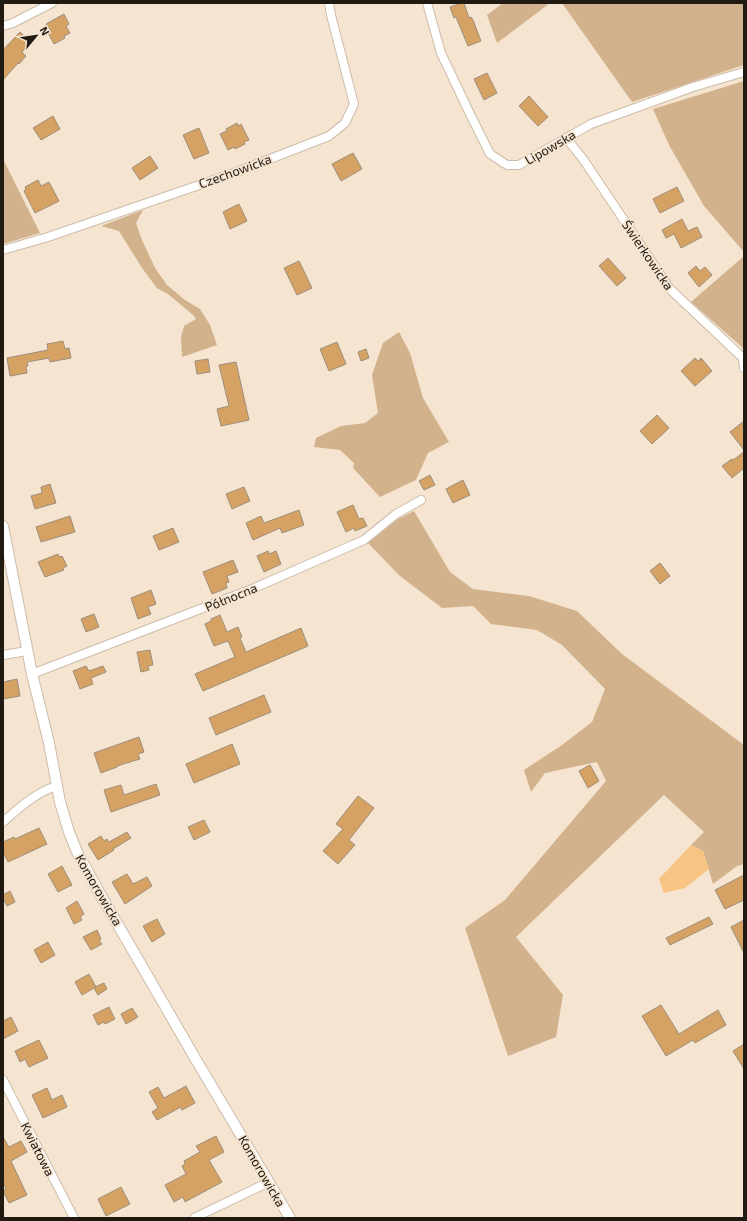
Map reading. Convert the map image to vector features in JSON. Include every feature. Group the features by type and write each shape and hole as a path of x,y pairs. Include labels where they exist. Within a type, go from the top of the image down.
{"street":[{"path":"3,26 13,23 52,3"},
{"name":"Czechowicka","path":"3,250 48,237 234,173 329,136 345,123 354,104 329,3"},
{"name":"Lipowska","path":"427,3 441,53 470,114 490,154 507,165 519,165 591,124 693,88 744,72"},
{"name":"Świerkowicka","path":"566,138 583,159 670,290 744,359"},
{"path":"744,359 744,368"},
{"name":"Północna","path":"32,674 252,589 364,540 396,514 421,500"},
{"name":"Komorowicka","path":"3,526 32,674 49,742 57,786 68,832 77,852 195,1058 290,1218"},
{"path":"3,655 28,650"},
{"path":"3,822 48,788 57,786"},
{"name":"Kwiatowa","path":"3,1080 74,1218"},
{"path":"194,1218 269,1182"}],"shaded area":[{"path":"503,3 550,3 497,43 487,15"},
{"path":"562,3 744,3 744,65 632,102"},
{"path":"744,81 744,252 704,206 669,145 653,109"},
{"path":"3,159 40,233 3,244"},
{"path":"143,210 136,223 155,268 167,285 185,300 200,309 210,325 217,345 182,357 181,337 184,326 196,319 168,294 157,288 142,268 119,231 101,226"},
{"path":"744,256 744,349 691,302"},
{"path":"399,332 410,353 423,398 449,442 428,453 416,480 380,497 353,468 354,463 340,450 314,447 316,438 341,426 365,423 378,413 372,375 383,343"},
{"path":"414,511 450,572 473,589 529,596 577,611 622,654 744,745 744,864 737,866 713,884 703,851 691,845 704,832 664,795 516,937 563,995 556,1037 508,1056 465,928 505,900 606,781 597,762 545,773 531,792 524,770 562,745 592,722 605,689 562,645 537,630 491,624 473,606 442,608 400,576 368,543 398,519"},
{"path":"691,845 703,851 709,869 685,888 664,893 659,879"}],"building":[{"path":"464,3 469,18 471,17 473,20 481,41 468,46 456,17 454,18 450,7"},
{"path":"64,14 69,24 66,26 70,33 64,36 65,38 54,44 48,33 51,31 46,24"},
{"path":"20,32 31,42 22,52 26,56 3,80 3,50"},
{"path":"487,73 497,93 484,100 474,79"},
{"path":"529,96 548,117 538,126 519,106"},
{"path":"53,116 60,129 41,140 33,128"},
{"path":"237,123 238,126 241,124 249,140 244,142 245,144 235,149 234,147 228,150 220,134 227,131 226,129"},
{"path":"199,128 209,153 194,159 183,135"},
{"path":"353,153 362,169 341,181 332,164"},
{"path":"150,156 158,168 140,180 132,168"},
{"path":"38,180 41,186 49,182 59,201 35,213 24,191 26,189 25,187"},
{"path":"677,187 684,201 660,213 653,199"},
{"path":"239,204 247,221 230,229 223,212"},
{"path":"682,219 688,231 697,227 702,237 681,248 674,234 666,238 662,230"},
{"path":"608,258 626,278 617,286 599,266"},
{"path":"299,261 312,288 297,295 284,268"},
{"path":"696,266 700,271 705,267 712,275 699,287 688,273"},
{"path":"63,341 65,349 69,348 71,358 50,362 49,358 27,362 27,373 10,376 7,358 48,350 47,344"},
{"path":"337,342 346,364 329,371 320,349"},
{"path":"366,349 369,358 361,361 358,352"},
{"path":"695,358 698,361 701,358 712,371 695,386 681,371"},
{"path":"208,359 210,372 197,374 195,361"},
{"path":"236,362 249,420 221,426 217,409 229,406 219,365"},
{"path":"657,415 669,428 652,444 640,431"},
{"path":"744,421 744,450 730,432"},
{"path":"744,452 744,468 732,478 722,466"},
{"path":"430,475 435,485 424,490 419,481"},
{"path":"463,480 470,495 453,503 446,489"},
{"path":"50,484 56,503 35,509 31,496 42,493 41,487"},
{"path":"244,487 250,501 232,509 226,494"},
{"path":"353,505 359,519 363,518 367,526 355,531 354,528 346,532 337,512"},
{"path":"299,510 304,525 282,533 280,528 253,540 246,523 261,516 264,523"},
{"path":"70,516 75,532 41,542 36,527"},
{"path":"173,528 179,542 159,550 153,536"},
{"path":"268,551 269,554 276,551 281,564 264,572 257,556"},
{"path":"58,554 59,557 62,556 67,566 63,568 64,570 45,577 38,562"},
{"path":"233,560 238,572 227,576 229,582 226,583 227,588 212,594 203,572"},
{"path":"660,563 670,576 660,584 650,571"},
{"path":"151,590 156,604 148,607 151,614 138,619 131,598"},
{"path":"94,614 99,627 86,632 81,619"},
{"path":"220,615 227,632 238,627 242,637 240,638 246,652 301,628 308,646 203,691 195,674 235,657 228,641 214,646 205,624 211,621 211,619"},
{"path":"150,650 153,665 148,666 149,670 141,672 137,652"},
{"path":"86,666 89,671 103,666 106,672 91,678 93,684 80,689 73,671"},
{"path":"17,679 20,696 3,699 3,682"},
{"path":"264,695 271,712 216,735 209,718"},
{"path":"139,737 144,752 138,754 140,759 101,773 94,753"},
{"path":"232,744 240,764 194,783 186,764"},
{"path":"590,765 599,781 588,788 579,771"},
{"path":"156,784 160,795 111,812 104,790 121,785 124,795"},
{"path":"358,796 374,808 349,840 355,845 338,864 323,851 343,829 336,824"},
{"path":"204,820 210,832 194,840 188,827"},
{"path":"39,828 47,844 8,862 3,852 3,842 14,837 15,839"},
{"path":"127,832 131,838 98,860 88,844 101,836 104,841 107,839 109,842"},
{"path":"62,866 72,885 58,892 48,874"},
{"path":"127,874 133,884 147,877 152,886 125,904 112,882"},
{"path":"744,875 744,900 725,909 715,890"},
{"path":"10,891 15,902 7,906 3,895"},
{"path":"77,901 84,914 80,917 82,920 74,924 66,908"},
{"path":"709,917 713,924 670,945 666,938"},
{"path":"157,919 165,934 152,942 143,926"},
{"path":"744,920 744,953 731,927"},
{"path":"97,930 101,939 99,940 102,944 91,950 83,937"},
{"path":"48,942 55,955 41,963 34,950"},
{"path":"89,974 96,987 104,983 107,989 98,995 94,988 82,995 75,982"},
{"path":"661,1005 679,1034 718,1010 726,1025 695,1043 693,1040 666,1056 642,1016"},
{"path":"109,1007 115,1019 105,1024 104,1022 98,1025 93,1015"},
{"path":"132,1008 138,1017 126,1024 121,1014"},
{"path":"11,1017 18,1031 3,1039 3,1021"},
{"path":"39,1040 48,1058 29,1067 25,1059 20,1062 15,1051"},
{"path":"744,1044 744,1069 733,1051"},
{"path":"186,1086 195,1103 182,1110 181,1107 157,1120 152,1112 158,1108 149,1092 158,1087 164,1098"},
{"path":"47,1088 52,1100 62,1095 67,1107 43,1118 32,1095"},
{"path":"216,1136 224,1152 209,1160 222,1182 185,1202 183,1197 174,1202 165,1185 186,1174 182,1166 185,1164 184,1161 200,1152 196,1146"},
{"path":"3,1137 9,1147 21,1141 27,1152 11,1161 27,1195 9,1203 3,1191 6,1189 3,1182"},
{"path":"121,1187 130,1204 106,1216 98,1199"}]}
